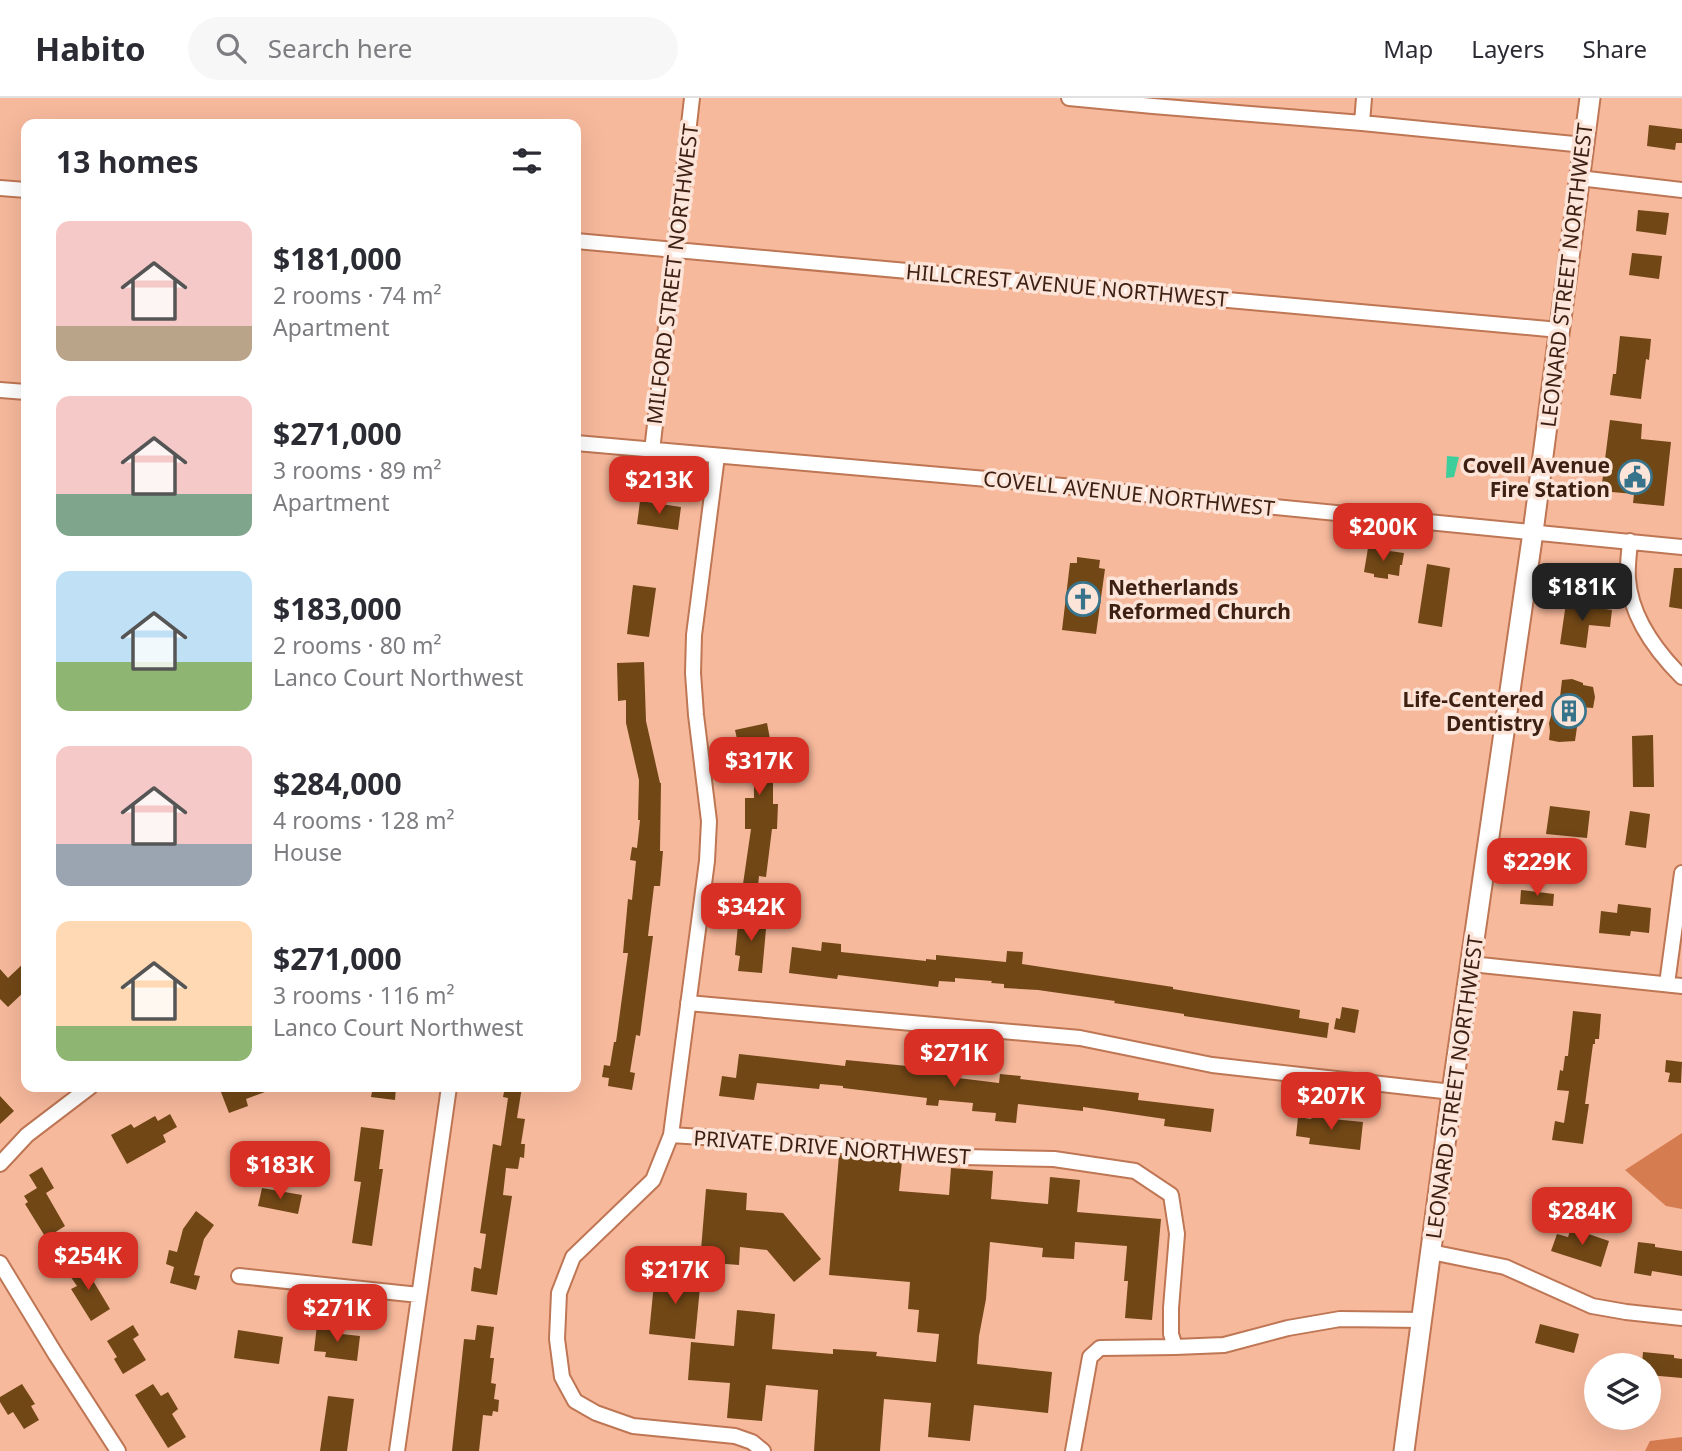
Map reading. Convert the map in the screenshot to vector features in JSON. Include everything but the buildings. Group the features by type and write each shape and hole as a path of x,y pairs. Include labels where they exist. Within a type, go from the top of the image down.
{"main road":[{"name":"LEONARD STREET NORTHWEST","path":"1404,1451 1452,1092 1533,532 1590,98"}],"street":[{"name":"MILFORD STREET NORTHWEST","path":"652,451 692,98"},
{"path":"1069,98 1153,102 1584,145"},
{"path":"1362,123 1364,98"},
{"path":"1579,178 1682,190"},
{"path":"0,188 21,190"},
{"name":"HILLCREST AVENUE NORTHWEST","path":"581,241 1559,330"},
{"path":"0,390 21,392"},
{"name":"COVELL AVENUE NORTHWEST","path":"581,444 1032,483 1682,547"},
{"path":"671,1135 707,861 709,821 693,673 694,635 716,456"},
{"path":"1630,541 1628,579 1639,621 1668,664 1682,677"},
{"path":"1471,964 1675,985 1682,873"},
{"path":"688,1003 1080,1038 1212,1065 1452,1092"},
{"path":"0,1164 27,1135 83,1092"},
{"path":"397,1451 448,1092"},
{"name":"PRIVATE DRIVE NORTHWEST","path":"762,1451 752,1443 735,1436 634,1426 596,1413 575,1401 562,1377 557,1339 559,1293 573,1257 653,1180 671,1135 965,1157 1054,1159 1135,1171 1171,1195 1177,1234 1171,1308 1171,1334 1175,1347"},
{"path":"1431,1251 1505,1267 1592,1306 1682,1318"},
{"path":"0,1263 118,1451"},
{"path":"239,1276 419,1295"},
{"path":"1073,1451 1090,1357 1100,1348 1224,1345 1288,1328 1340,1319 1422,1320"}],"shaded area":[{"path":"1447,456 1459,457 1454,477 1446,478"},
{"path":"1682,1133 1682,1209 1666,1206 1625,1170"},
{"path":"1682,1437 1682,1451 1645,1451 1650,1441"}],"place":[{"name":"Covell Avenue Fire Station","path":"1635,477"},
{"name":"Netherlands Reformed Church","path":"1083,599"},
{"name":"Life-Centered Dentistry","path":"1569,711"}]}
